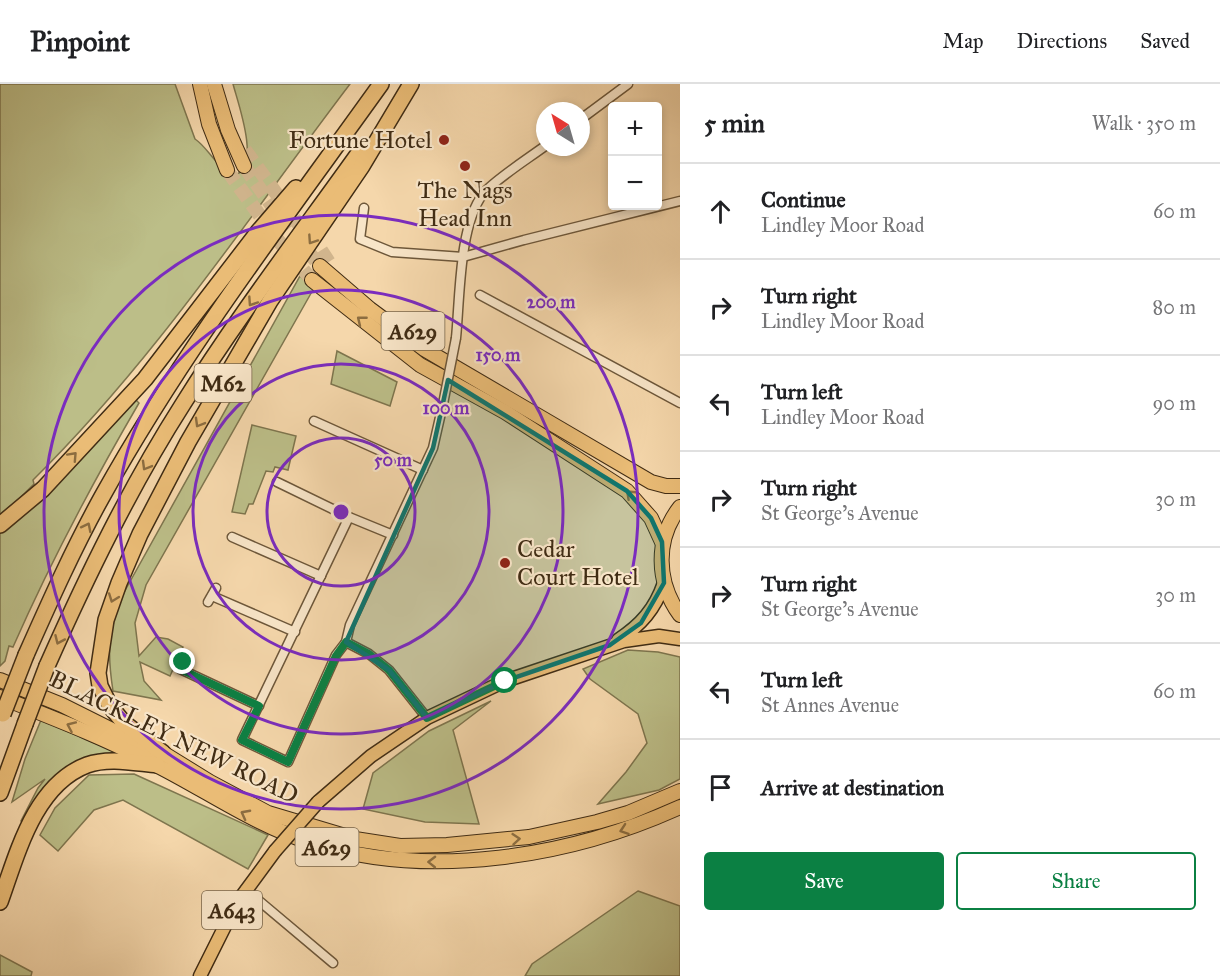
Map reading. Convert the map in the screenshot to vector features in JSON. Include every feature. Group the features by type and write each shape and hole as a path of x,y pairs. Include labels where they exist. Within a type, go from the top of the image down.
{"highway":[{"path":"200,84 209,124 227,170"},
{"path":"214,84 228,129 244,166"},
{"path":"224,84 245,150"},
{"name":"M62","path":"1,718 55,591 103,495 165,392 218,313 381,84"},
{"name":"M62","path":"0,793 47,666 117,516 183,403 272,274 410,84"},
{"name":"M62","path":"160,759 110,706 100,686 98,674 106,620 119,583 140,534 188,442 270,301 362,166 410,84"},
{"name":"M62","path":"0,525 43,489 145,379 258,232 356,118"},
{"name":"A629","path":"326,266 370,309 424,349 651,482 666,486 680,486"},
{"name":"A629","path":"312,280 420,365 505,412 620,485 651,518 662,542 664,583 671,602 680,615"},
{"name":"A629","path":"662,542 680,507"},
{"name":"BLACKLEY NEW ROAD","path":"0,680 62,705 134,741 251,818 312,843 378,858 437,862 529,853 622,831 680,807"},
{"name":"BLACKLEY NEW ROAD","path":"0,697 160,759 268,813 355,839 400,846 447,845 529,837 617,816 680,791"},
{"path":"0,902 26,830 46,798 67,777 88,765 112,761 160,759"}],"main road":[{"name":"A643","path":"610,645 641,623 656,604 664,583"},
{"name":"A643","path":"200,976 214,945 245,889 318,802 372,756 427,718 505,681 610,645 659,636 680,639"}],"street":[{"path":"590,112 628,84"},
{"path":"349,517 242,740 288,762 336,656 346,642 350,625 433,448 456,339 463,257 470,218 484,192 536,153"},
{"path":"364,208 360,238 392,252 463,257 680,201"},
{"path":"480,295 680,403"},
{"path":"314,421 423,470"},
{"path":"278,482 349,517 393,535"},
{"path":"232,537 321,576"},
{"path":"212,595 295,632"},
{"path":"346,642 369,654 389,670 427,718"},
{"path":"180,669 259,706"},
{"path":"245,889 333,963"}],"highlighted area":[{"path":"448,380 627,491 651,518 662,542 664,583 641,623 610,645 505,681 427,718 389,670 346,642 433,448"}],"green space":[{"path":"0,84 175,84 195,139 218,164 237,174 244,168 247,146 243,118 233,84 350,84 160,338 77,434 33,480 34,484 0,518"},
{"path":"300,276 314,288 146,585 135,623 139,656 156,637 168,639 183,647 170,676 140,662 144,681 161,700 113,691 110,665 111,632 122,596"},
{"path":"337,351 397,382 390,406 331,384"},
{"path":"135,399 139,403 73,523 13,647 9,646 5,661 0,666 0,532"},
{"path":"252,425 296,436 288,470 275,467 273,472 266,471 253,504 249,504 245,514 232,512"},
{"path":"628,650 658,652 680,657 680,779 659,790 598,804 647,743 638,714 590,679 583,669"},
{"path":"491,701 453,730 479,824 425,822 363,809 373,773 429,731"},
{"path":"41,720 125,756 82,763 25,823 21,821 45,779 12,802 25,759"},
{"path":"134,774 268,835 248,869 123,800 94,810 58,851 40,835 55,808 89,775"},
{"path":"638,891 680,906 680,976 525,976 532,964"},
{"path":"0,955 32,972 31,976 0,976"}],"tunnel":[{"path":"245,150 332,267"},
{"path":"244,166 284,223 320,266"},
{"path":"227,170 276,238 312,280"}],"place":[{"name":"Fortune Hotel","path":"444,140"},
{"name":"The Nags Head Inn","path":"465,166"},
{"name":"Cedar Court Hotel","path":"505,563"}],"route":[{"path":"183,662 180,669 259,706 242,740 288,762 336,656 346,642 369,654 389,670 427,718 505,681"}]}
